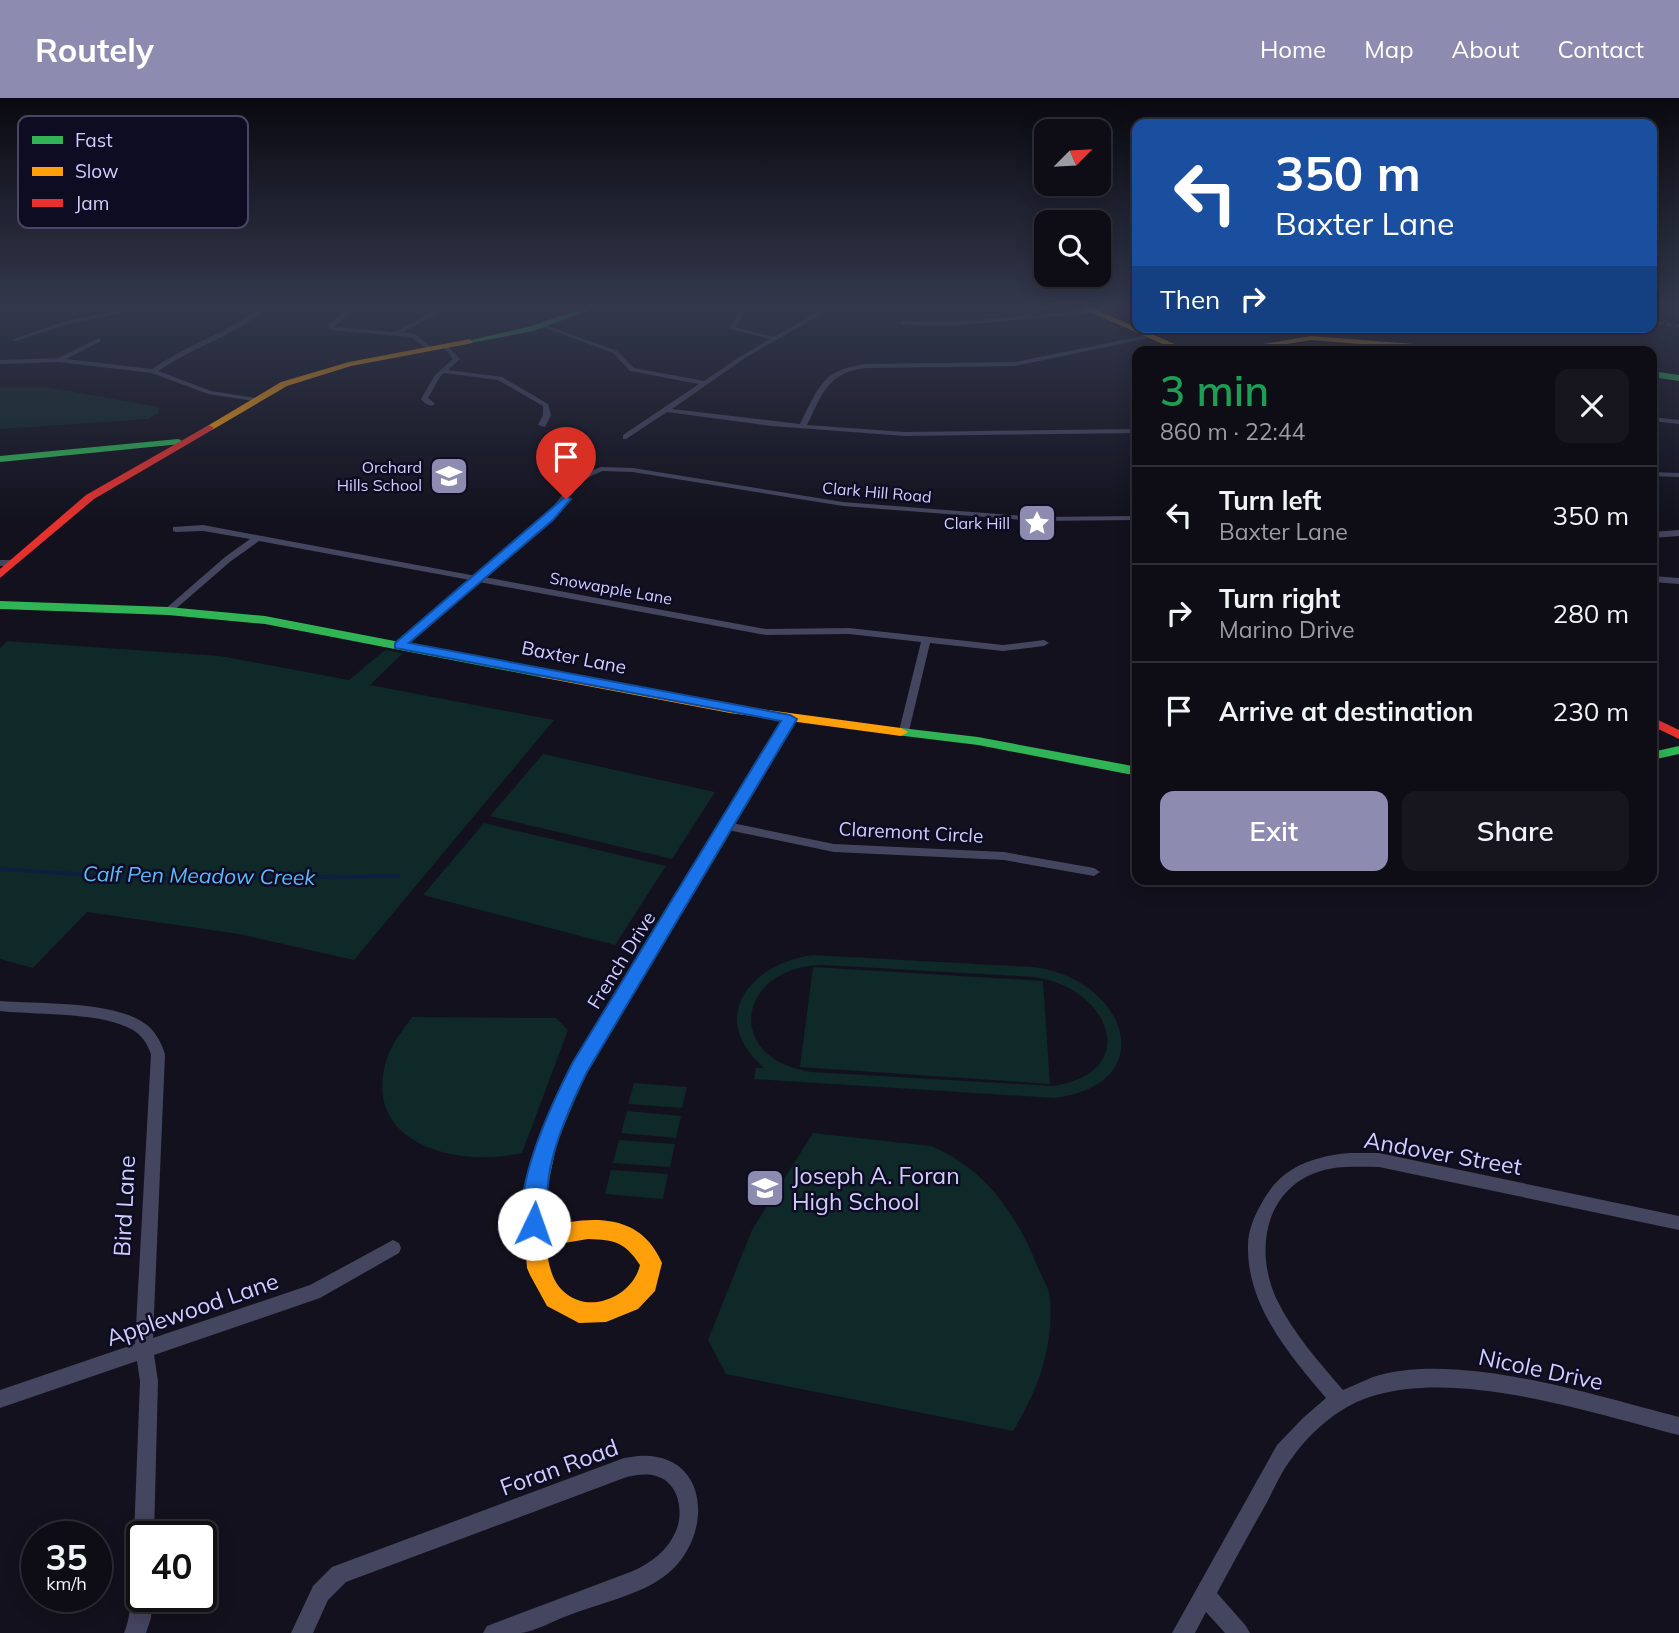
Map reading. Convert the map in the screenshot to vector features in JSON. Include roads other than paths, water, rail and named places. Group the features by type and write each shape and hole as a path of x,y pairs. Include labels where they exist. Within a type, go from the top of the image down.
{"street":[{"path":"173,380 193,388 254,400"},
{"path":"0,575 6,563 90,497 254,400 299,380"},
{"path":"432,404 425,400 426,393 436,380"},
{"path":"503,380 546,405 547,415 542,425"},
{"path":"686,380 706,383"},
{"path":"626,437 711,380"},
{"path":"803,426 827,380"},
{"path":"667,411 905,434 1132,431"},
{"path":"1657,420 1679,422"},
{"path":"0,459 186,441"},
{"name":"Clark Hill Road","path":"473,580 549,518 580,478 593,471 618,468 834,503 1036,519 1132,518"},
{"path":"1657,474 1679,475"},
{"name":"Snowapple Lane","path":"176,529 203,528 766,632 849,631 1003,648 1044,643"},
{"path":"1657,534 1679,533"},
{"path":"168,611 228,559 256,539"},
{"path":"399,645 473,580"},
{"path":"1657,580 1677,583"},
{"name":"Baxter Lane","path":"0,605 168,611 265,620 790,719 978,741 1132,771"},
{"path":"904,731 926,640"},
{"name":"French Drive","path":"535,1238 562,1232 586,1232 632,1239 646,1251 649,1262 646,1289 629,1305 615,1310 584,1314 569,1311 551,1294 541,1275 535,1238 533,1210 536,1188 557,1113 579,1068 790,719"},
{"path":"1657,724 1679,735"},
{"path":"1657,755 1679,750"},
{"name":"Claremont Circle","path":"727,826 834,848 1004,856 1094,872"},
{"name":"Bird Lane","path":"0,1006 117,1017 144,1030 155,1043 159,1073 144,1352 149,1381 144,1521"},
{"name":"Andover Street","path":"1340,1400 1283,1329 1264,1291 1255,1260 1256,1232 1268,1203 1284,1183 1303,1169 1349,1159 1378,1160 1679,1223"},
{"name":"Applewood Lane","path":"0,1399 314,1292 393,1248"},
{"name":"Nicole Drive","path":"1184,1633 1284,1452 1302,1430 1340,1400 1382,1384 1449,1378 1489,1381 1679,1426"},
{"name":"Foran Road","path":"302,1633 316,1598 327,1582 339,1574 624,1468 642,1464 655,1466 667,1469 677,1478 685,1490 690,1521 684,1541 666,1562 643,1577 494,1633"},
{"path":"1205,1595 1239,1633"},
{"path":"135,1633 141,1612"}],"waterway":[{"name":"Calf Pen Meadow Creek","path":"0,869 149,879 399,876"}],"place":[{"name":"Orchard Hills School","path":"449,476"},
{"name":"Clark Hill","path":"1037,523"},
{"name":"Joseph A. Foran High School","path":"765,1188"}]}
